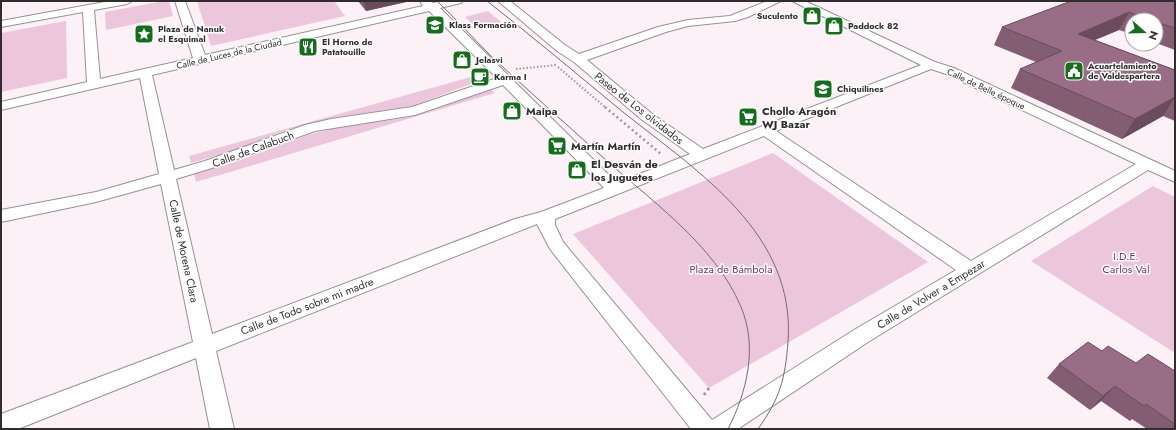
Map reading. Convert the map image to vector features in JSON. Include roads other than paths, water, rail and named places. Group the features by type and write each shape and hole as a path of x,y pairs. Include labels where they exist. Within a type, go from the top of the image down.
{"street":[{"path":"1,24 127,1"},
{"path":"180,1 200,60"},
{"name":"Calle de Luces de la Ciudad","path":"1,106 200,60 427,4 457,1"},
{"name":"Paseo de Los olvidados","path":"503,1 560,48 578,59 646,116 701,155"},
{"path":"578,59 649,32 676,25 730,19 744,15 776,1"},
{"name":"Calle de Belle époque","path":"797,1 931,65 950,71 1175,177"},
{"path":"427,4 614,189 931,65"},
{"path":"88,8 94,85"},
{"name":"Calle de Morena Clara","path":"145,73 222,429"},
{"name":"Calle de Calabuch","path":"1,216 96,197 168,177 210,164 310,128 331,123 415,111 501,77"},
{"path":"765,130 970,270"},
{"name":"Calle de Volver a Empezar","path":"718,429 861,336 1147,164"},
{"name":"Calle de Todo sobre mi madre","path":"1,426 520,223 547,216 614,189"},
{"path":"547,216 546,226 556,246 706,429"}],"tram line":[{"path":"437,1 503,67 678,223 697,242 729,284 741,307 746,322 749,338 749,353 745,385 735,415 728,429"},
{"path":"487,1 710,182 737,209 759,237 776,269 786,303 788,342 785,367 780,388 772,408 758,429"}],"place":[{"name":"Suculento","path":"812,16"},
{"name":"Klass Formación","path":"435,25"},
{"name":"Paddock 82","path":"834,26"},
{"name":"Plaza de Nanuk el Esquimal","path":"144,34"},
{"name":"El Horno de Patatouille","path":"308,47"},
{"name":"Jelasvi","path":"462,60"},
{"name":"Acuartelamiento de Valdespartera","path":"1074,71"},
{"name":"Karma I","path":"480,77"},
{"name":"Chiquilines","path":"823,89"},
{"name":"Maipa","path":"512,111"},
{"name":"Chollo Aragón WJ Bazar","path":"748,117"},
{"name":"Martín Martín","path":"557,146"},
{"name":"El Desván de los Juguetes","path":"577,170"}],"park label":[{"name":"I.D.E. Carlos Val","path":"1126,262"},
{"name":"Plaza de Bámbola","path":"731,269"}]}
